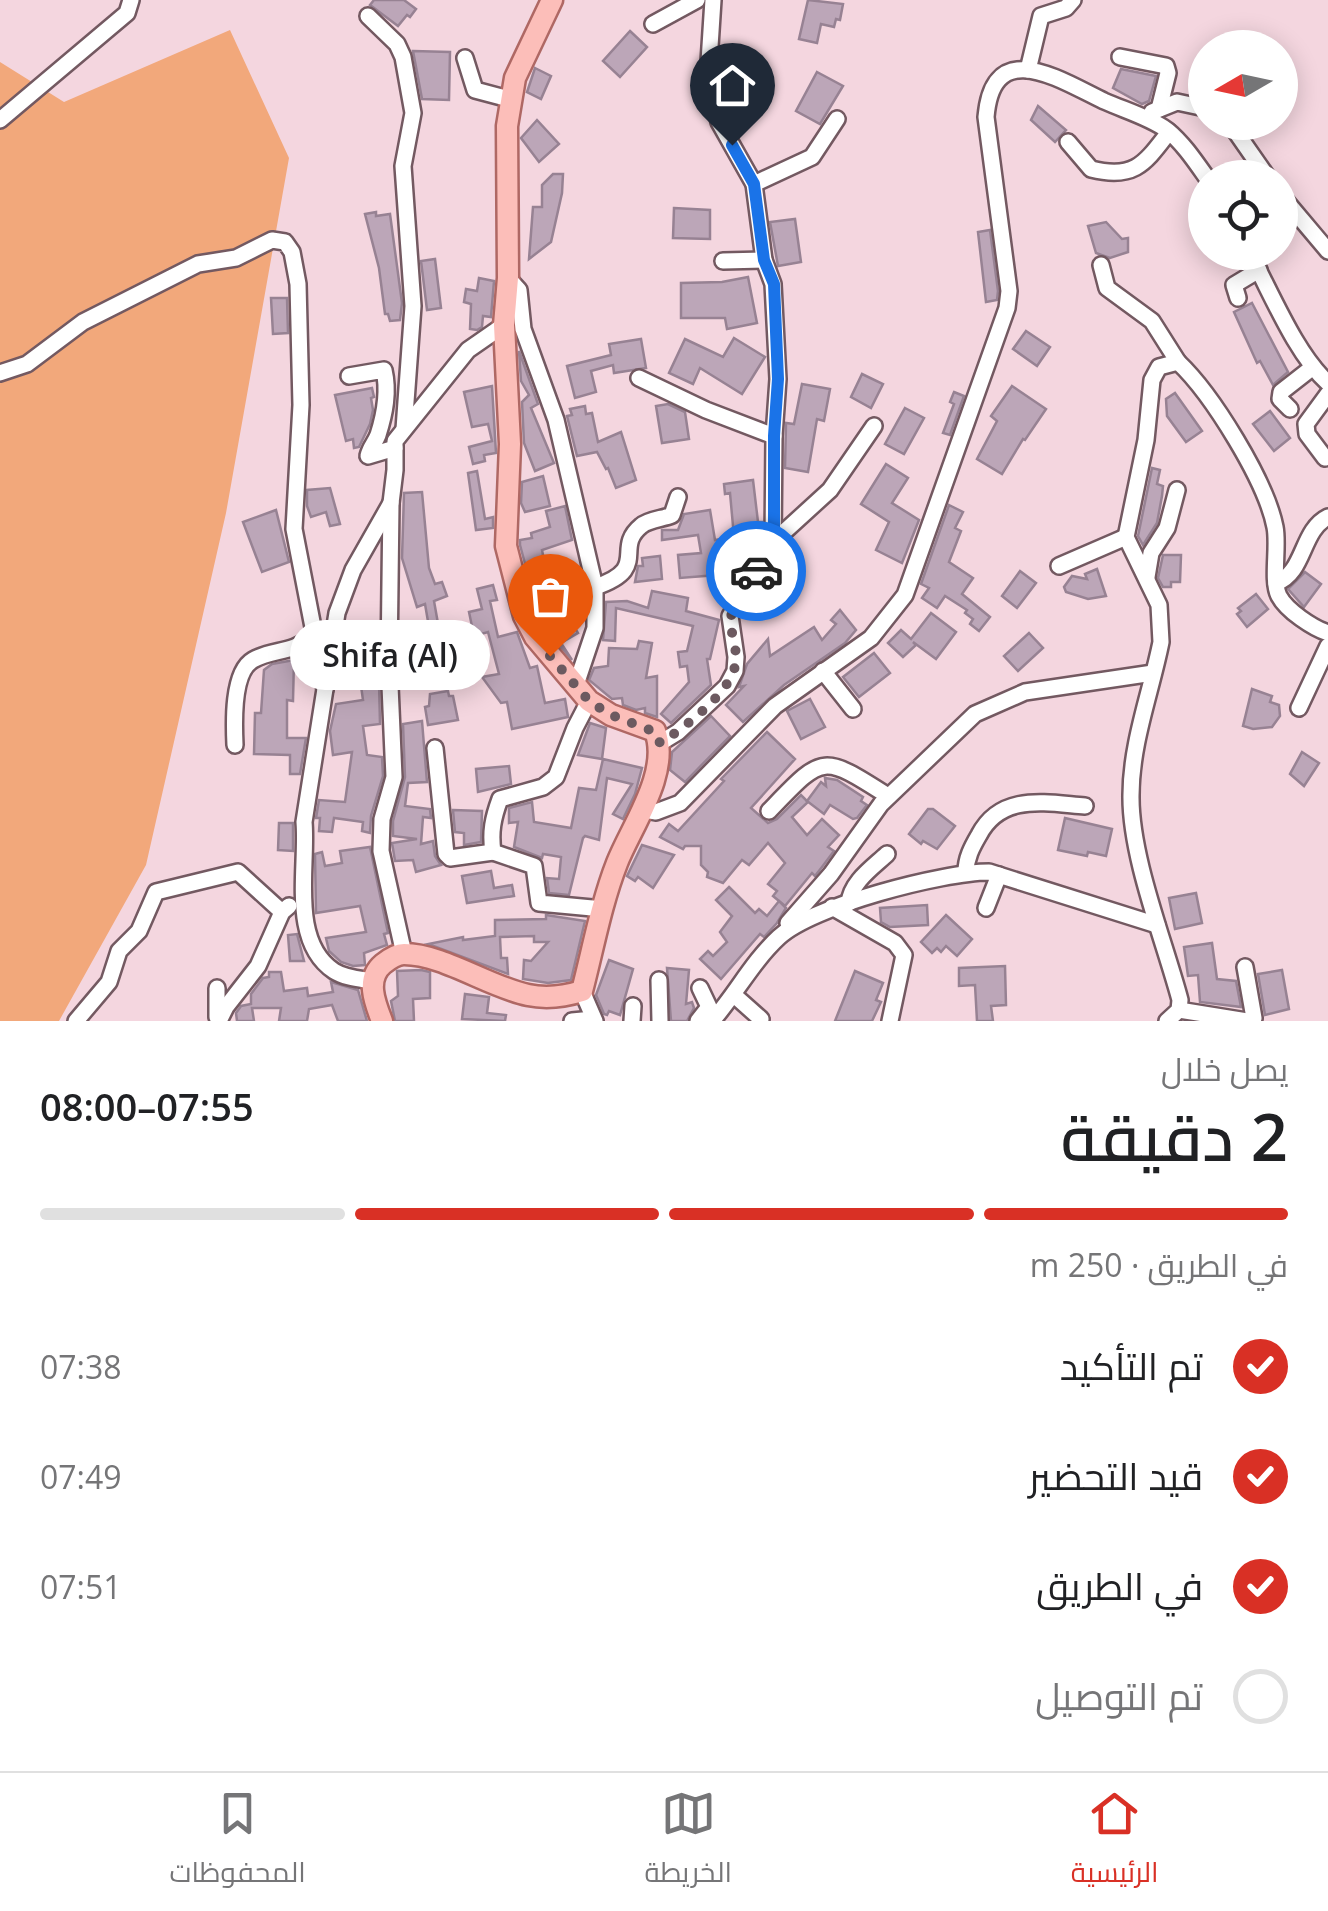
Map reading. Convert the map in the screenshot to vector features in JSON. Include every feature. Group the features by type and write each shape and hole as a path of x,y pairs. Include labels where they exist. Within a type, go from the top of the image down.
{"main road":[{"path":"382,1021 372,981 385,962 404,954 432,960 524,994 545,998 582,991 617,862 645,810 660,743 655,732 611,715 582,693 534,638 509,566 505,518 510,444 504,325 508,278 506,148 515,78 552,0"}],"street":[{"path":"0,120 127,13 131,0"},
{"path":"653,24 698,0"},
{"path":"713,0 709,62 715,105 719,122 754,184 764,260 774,284 778,379 774,542"},
{"path":"1028,70 1041,16 1066,8 1073,0"},
{"path":"368,16 397,44 413,113 403,166 413,306 404,429"},
{"path":"465,58 475,90 510,99"},
{"path":"1120,58 1166,66 1159,109"},
{"path":"645,810 656,812 680,803 775,706 872,638 905,595 1008,308 987,105 990,92 1003,74 1028,70 1061,80 1169,132 1192,160"},
{"path":"1139,117 1177,102 1188,104"},
{"path":"754,184 812,156 837,119"},
{"path":"1068,142 1092,170 1122,172 1143,165 1169,132"},
{"path":"1298,215 1328,251"},
{"path":"0,373 27,364 83,322 198,264 236,258 272,240 285,242 295,265 299,298 300,405 294,528 325,689"},
{"path":"723,260 764,260"},
{"path":"1100,265 1108,288 1152,321 1178,362 1203,391 1265,492 1276,535 1279,596 1313,626 1328,633"},
{"path":"1238,298 1234,286 1259,270 1313,367 1328,383"},
{"path":"494,852 492,824 500,799 542,787 556,777 582,693 594,628 595,587 556,420 524,329 520,290 508,278"},
{"path":"404,954 381,851 382,819 394,777 389,663 395,441 468,350 504,325"},
{"path":"1178,362 1159,367 1152,380 1146,440 1126,537 1147,577 1162,622 1130,798 1138,848 1180,1000 1173,1016 1249,1021 1254,1018 1246,967"},
{"path":"1290,409 1280,399 1281,392 1313,367"},
{"path":"349,376 384,370 385,408 368,456 395,448"},
{"path":"639,378 774,436"},
{"path":"1325,458 1306,434 1306,424 1328,394"},
{"path":"660,743 678,732 727,686 735,671 736,658 730,616 774,542 830,490 874,426"},
{"path":"1147,577 1151,553 1168,528 1177,490"},
{"path":"595,587 622,575 637,529 646,522 672,515 678,497"},
{"path":"372,981 332,970 311,940 301,898 306,851 304,822 337,613 344,591 391,503"},
{"path":"1276,583 1284,581 1318,522 1328,517"},
{"path":"1294,568 1305,560 1328,526"},
{"path":"1059,566 1126,537"},
{"path":"235,745 234,713 244,668 254,659 297,649 313,636"},
{"path":"1299,708 1328,646"},
{"path":"824,671 854,709"},
{"path":"712,1021 888,796 960,726 1004,699 1050,686 1153,673"},
{"path":"435,748 446,854 450,858 494,852 534,866 539,903 603,908"},
{"path":"768,811 807,772 825,765 836,766 888,796"},
{"path":"966,872 966,860 984,826 998,810 1036,802 1086,806"},
{"path":"849,903 850,892 887,854"},
{"path":"76,1021 109,982 118,951 139,931 156,892 238,872 282,912"},
{"path":"780,936 832,907 966,872 1000,874 1158,925"},
{"path":"986,908 1000,874"},
{"path":"218,1021 258,966 282,912 301,898"},
{"path":"832,907 896,943 904,955 890,1021"},
{"path":"659,980 660,1021"},
{"path":"218,988 218,1021"},
{"path":"698,1021 709,1006 700,988"},
{"path":"572,1021 594,1020 582,991"},
{"path":"734,995 761,1019"}],"shaded area":[{"path":"230,30 289,158 226,513 146,865 59,1021 0,1021 0,62 64,102"}],"building":[{"path":"374,0 404,0 416,9 398,26 370,5"},
{"path":"808,0 843,4 840,20 836,19 834,27 821,24 817,43 799,39"},
{"path":"630,31 647,47 620,77 603,61"},
{"path":"413,51 450,52 449,100 422,99"},
{"path":"535,68 551,76 541,99 527,92"},
{"path":"1121,69 1156,76 1149,101 1142,104 1113,88"},
{"path":"817,72 843,86 820,124 796,111"},
{"path":"1038,106 1066,130 1055,142 1031,120"},
{"path":"537,120 559,144 539,162 521,138"},
{"path":"553,174 563,174 551,242 529,259 533,207 542,207 542,185"},
{"path":"674,208 710,210 710,239 673,238"},
{"path":"376,212 376,216 390,214 402,303 400,320 390,321 385,314 379,268 365,214"},
{"path":"795,219 801,262 778,266 770,222"},
{"path":"1106,222 1122,239 1128,238 1128,252 1110,258 1096,253 1088,226"},
{"path":"990,230 998,291 997,300 986,302 978,232"},
{"path":"435,259 441,308 427,310 421,261"},
{"path":"748,277 757,323 727,329 725,318 681,318 681,283"},
{"path":"479,278 494,281 491,317 483,316 482,327 477,330 470,329 471,304 464,302 466,289 477,291"},
{"path":"271,298 287,298 288,333 273,334"},
{"path":"1252,303 1288,372 1273,385 1260,361 1257,363 1234,312"},
{"path":"1026,331 1050,347 1037,366 1013,349"},
{"path":"734,338 765,357 742,394 700,368 693,384 669,373 685,339 723,357"},
{"path":"641,339 646,368 614,373 613,365 591,371 596,392 575,398 567,366 611,355 609,344"},
{"path":"519,351 538,404 531,408 554,463 535,471 524,443 522,402 529,395 521,381"},
{"path":"862,374 883,384 871,408 851,397"},
{"path":"802,384 830,389 824,421 817,419 808,472 785,468 786,423 794,424"},
{"path":"492,386 496,453 484,455 485,461 473,464 469,447 492,441 488,424 472,427 464,392"},
{"path":"1012,386 1046,409 1002,474 977,459 997,421 991,416"},
{"path":"372,388 370,424 359,447 354,448 353,439 346,441 335,395"},
{"path":"954,392 964,396 950,435 943,433 954,404 950,402"},
{"path":"1175,393 1202,431 1186,442 1167,416 1166,399"},
{"path":"668,404 685,412 689,439 662,443 656,406"},
{"path":"585,406 586,414 592,413 598,442 621,432 636,480 616,488 597,452 577,456 567,416 572,415 570,409"},
{"path":"905,408 924,418 904,454 885,444"},
{"path":"1270,411 1290,438 1274,451 1253,424"},
{"path":"886,464 908,478 892,503 919,520 902,563 876,550 889,522 861,504"},
{"path":"1152,468 1160,470 1157,484 1163,486 1162,496 1157,523 1143,545 1138,536"},
{"path":"477,471 485,519 493,517 493,528 476,530 468,473"},
{"path":"543,476 550,506 525,512 521,503 522,482"},
{"path":"753,480 758,522 762,522 762,539 757,548 715,554 717,575 680,578 678,555 701,553 698,535 662,540 662,530 678,530 684,514 710,510 715,540 734,537 730,493 725,494 724,484"},
{"path":"330,488 340,524 330,526 326,512 311,517 307,490"},
{"path":"422,492 429,568 435,584 442,582 447,596 434,601 442,646 422,650 419,635 430,633 425,604 417,607 402,558 404,493"},
{"path":"949,505 963,512 955,528 961,531 949,562 973,578 962,594 990,617 979,631 970,624 973,619 965,613 967,610 945,596 937,608 922,598 929,588 921,584"},
{"path":"565,506 572,540 542,550 546,570 564,577 567,597 557,598 578,633 561,643 572,660 546,629 537,611 530,570 527,571 520,545 520,540 532,538 531,533 550,527 546,511"},
{"path":"276,510 289,562 262,572 243,522"},
{"path":"1163,555 1181,555 1180,582 1171,582 1171,587 1163,587 1158,578"},
{"path":"660,556 662,579 635,582 638,566 643,566 642,558"},
{"path":"1097,569 1106,596 1088,599 1066,592 1064,587 1072,576 1087,579 1085,574"},
{"path":"1020,571 1036,583 1017,608 1002,596"},
{"path":"1305,572 1321,584 1304,607 1288,589"},
{"path":"493,585 497,600 490,601 498,637 517,632 530,668 537,666 545,703 565,699 568,717 512,729 507,702 501,703 482,677 499,674 488,632 474,636 469,612 482,609 477,589"},
{"path":"652,591 688,598 686,611 719,620 707,659 711,685 671,723 661,714 689,682 687,666 680,667 678,652 687,651 693,626 616,608 615,641 603,640 606,602 627,601 648,608"},
{"path":"1256,594 1268,609 1247,627 1237,614 1241,611 1238,608"},
{"path":"840,610 856,630 845,643 784,685 743,722 726,705 744,686 739,687 747,664 768,639 770,656 814,627 822,640 836,624 831,620"},
{"path":"931,613 956,632 936,659 913,642 916,645 903,657 888,643 901,630 911,639"},
{"path":"1029,633 1043,648 1018,671 1004,656"},
{"path":"355,639 378,639 380,724 363,726 367,755 382,757 383,776 370,833 362,831 363,822 334,818 332,832 319,831 319,800 345,802 352,752 333,755 330,731 336,704 363,700 360,679 354,679"},
{"path":"639,641 652,643 646,678 657,676 657,717 645,713 645,708 636,710 623,705 622,698 612,699 589,680 594,668 608,666 609,648 637,649"},
{"path":"874,653 890,673 859,697 843,677"},
{"path":"419,659 422,674 403,683 400,663"},
{"path":"294,660 293,701 287,700 287,738 306,738 300,774 290,774 290,755 254,754 255,713 261,713 264,670 272,664"},
{"path":"1252,689 1272,696 1270,702 1279,705 1280,716 1272,727 1243,726"},
{"path":"448,691 453,696 458,720 428,725 425,707 429,706 430,694"},
{"path":"810,699 825,727 801,739 787,711"},
{"path":"711,716 730,736 685,782 670,770 672,752"},
{"path":"422,721 427,782 408,783 405,806 430,809 431,818 423,817 421,844 433,841 441,865 416,872 413,860 395,861 392,843 417,839 393,836 393,821 405,777 403,724"},
{"path":"590,723 606,728 602,759 578,755"},
{"path":"767,732 795,759 751,808 768,823 801,795 808,802 792,817 807,835 822,819 839,835 828,847 834,851 822,867 815,876 812,873 785,906 773,896 777,891 768,884 785,863 768,843 749,865 742,860 723,883 707,877 708,872 701,865 701,846 683,849 660,837 669,824 678,831"},
{"path":"1302,752 1319,763 1304,786 1290,774"},
{"path":"603,759 642,768 635,794 623,819 613,814 632,784 607,778 599,840 583,838 569,895 549,893 547,878 559,879 561,857 543,854 542,858 514,847 518,822 509,823 509,808 532,802 534,822 571,828 579,788 596,790"},
{"path":"509,766 511,784 478,792 476,769"},
{"path":"825,778 837,780 863,797 861,801 867,805 857,818 830,805 824,814 807,801 821,782 826,786"},
{"path":"928,809 955,826 937,849 923,841 921,844 909,834"},
{"path":"453,810 482,811 481,842 464,845 464,833 455,832"},
{"path":"1065,818 1112,829 1106,856 1058,850"},
{"path":"279,823 293,823 293,851 278,850"},
{"path":"642,845 674,855 653,888 638,877 635,881 627,876"},
{"path":"370,847 388,933 384,934 387,945 364,953 365,965 353,966 329,951 326,938 366,932 360,906 316,913 315,854 322,852 325,866 342,863 340,851"},
{"path":"491,871 494,888 512,885 514,896 467,903 462,876"},
{"path":"729,887 755,913 759,909 767,916 779,901 786,908 777,923 764,937 760,934 721,979 700,959 708,951 713,956 727,942 720,932 732,916 716,900"},
{"path":"1196,893 1202,923 1175,929 1169,898"},
{"path":"927,905 928,925 890,927 881,922 880,908"},
{"path":"546,915 585,921 571,980 548,983 523,979 524,960 531,961 548,942 534,942 534,936 500,937 501,958 507,958 508,974 428,944 495,936 495,920 546,919"},
{"path":"946,915 972,939 957,956 946,946 941,952 937,948 932,953 921,942"},
{"path":"297,934 304,961 290,961 288,935"},
{"path":"1212,943 1217,979 1236,981 1241,1007 1200,1002 1198,975 1188,976 1184,947"},
{"path":"609,960 633,969 620,1015 609,1011 604,1014 596,995"},
{"path":"1005,966 1006,1005 991,1006 993,1021 977,1021 975,985 959,986 959,968"},
{"path":"667,968 689,970 686,1004 692,1002 694,1008 687,1021 671,1021"},
{"path":"1282,970 1289,1009 1265,1015 1258,974"},
{"path":"397,971 430,972 430,998 413,999 414,1021 395,1021 391,1001 398,996"},
{"path":"855,971 883,983 876,1000 881,1002 872,1021 835,1021"},
{"path":"269,972 281,972 284,991 307,988 308,996 333,992 331,982 358,990 367,1021 338,1021 332,1005 309,1009 307,1021 279,1021 281,1008 252,1008 254,1021 237,1021 236,1013 241,1006 251,1004 251,994 263,978 269,977"},
{"path":"465,994 489,997 487,1013 506,1015 505,1021 462,1019"}],"way so far":[{"path":"550,656 589,701 611,715 655,732 660,743 678,732 727,686 735,671 736,658 730,616 756,571"}],"place":[{"name":"Shifa (Al)","path":"550,656"}],"route":[{"path":"732,145 754,184 764,260 774,284 778,379 774,542 756,571"}]}
